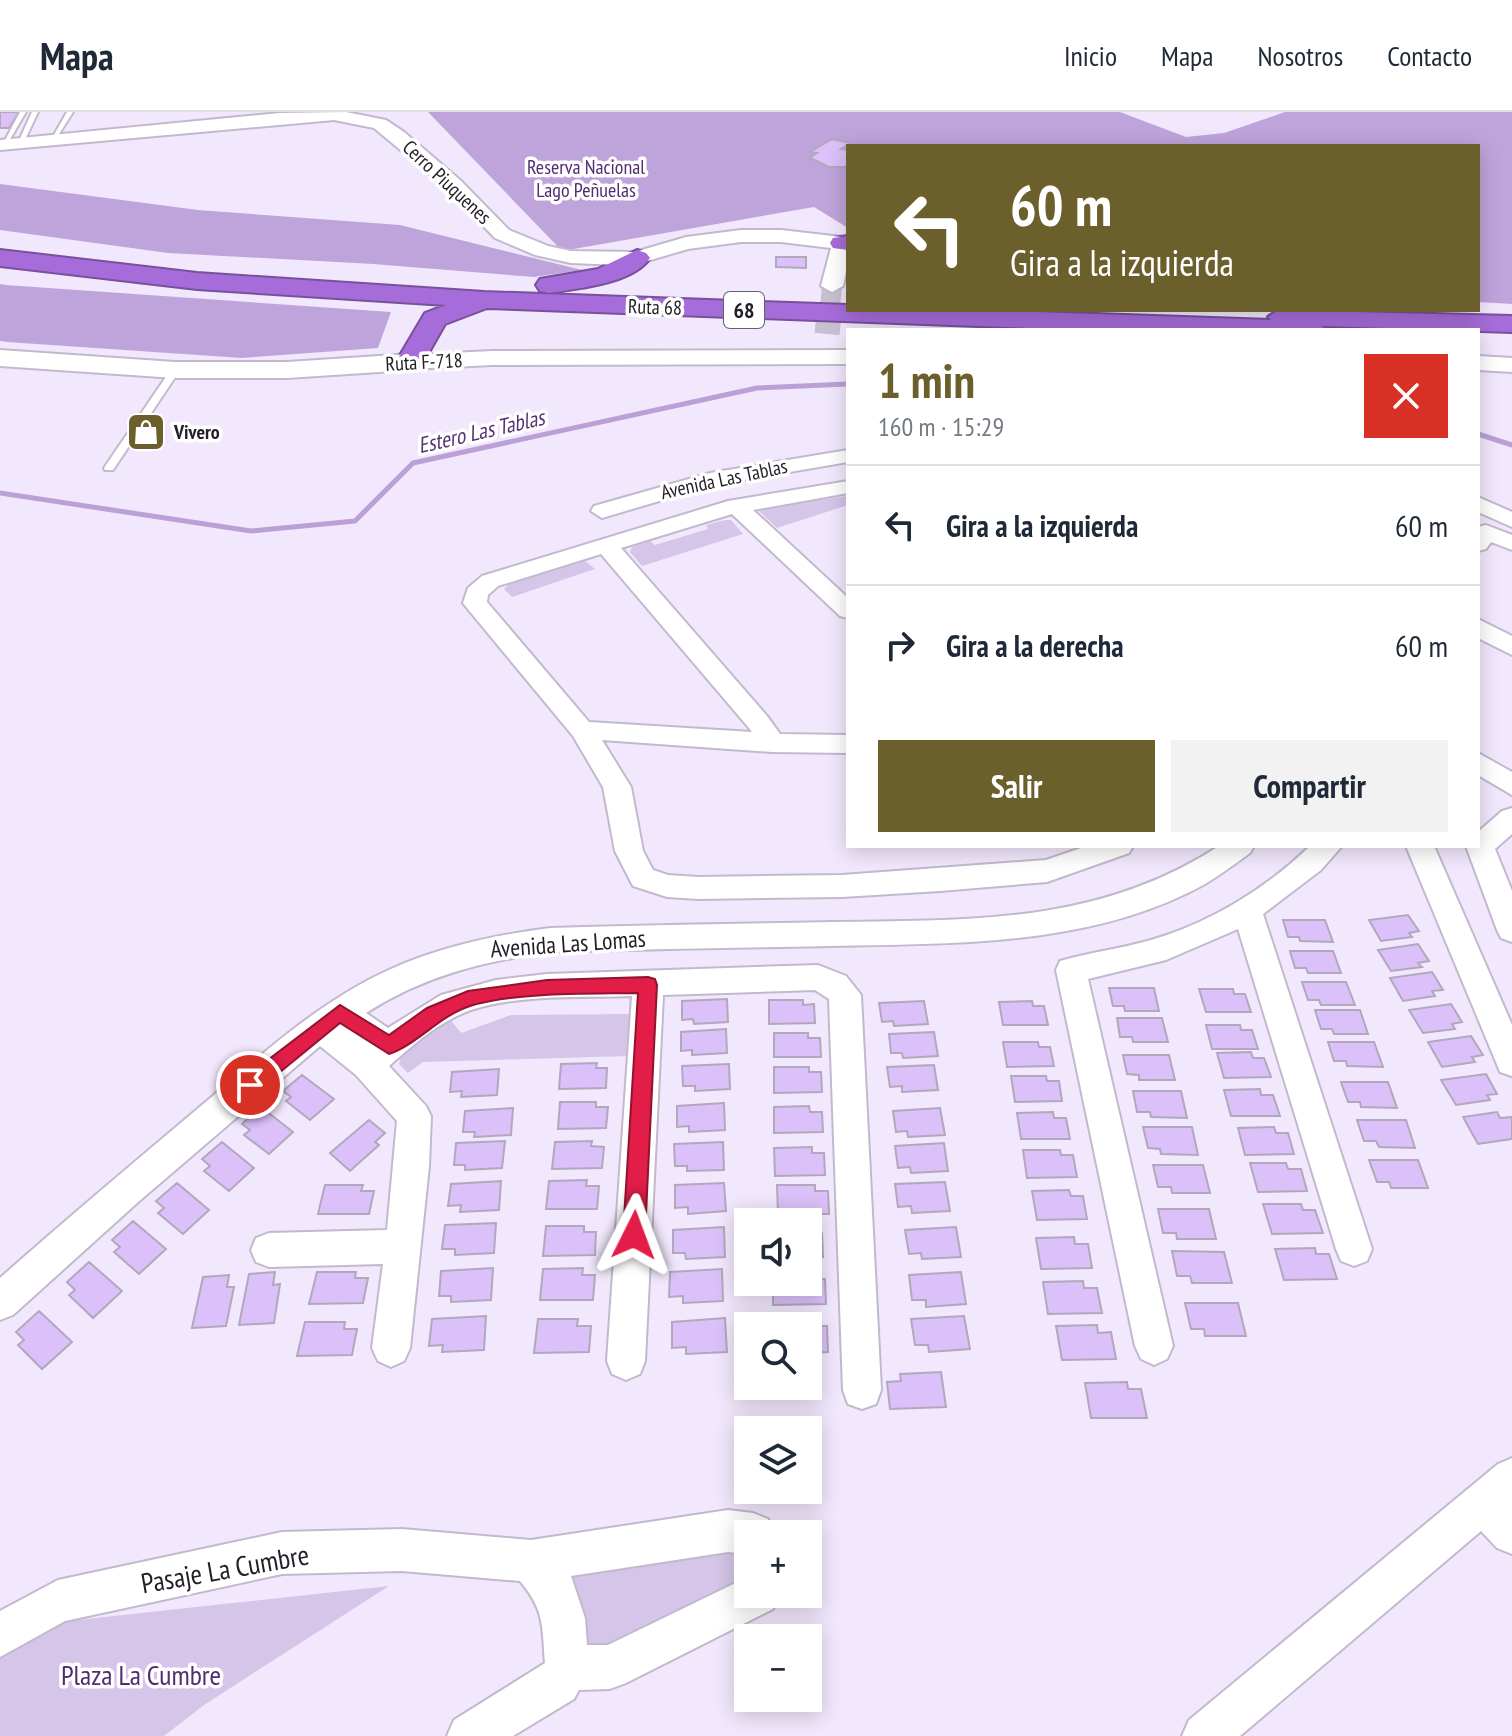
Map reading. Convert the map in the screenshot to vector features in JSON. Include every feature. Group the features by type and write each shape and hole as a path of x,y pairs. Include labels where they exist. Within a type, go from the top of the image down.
{"highway":[{"name":"Ruta 68","path":"0,244 269,274 527,288 840,293"},
{"name":"Ruta 68","path":"0,258 197,281 484,300 1256,328"},
{"path":"527,288 593,279 615,272 637,258"},
{"path":"395,295 421,306 435,319"},
{"path":"410,362 435,319 484,300"},
{"path":"1143,312 1512,324"},
{"path":"1398,312 1448,323"},
{"path":"1480,336 1512,337"}],"main road":[{"name":"Ruta F-718","path":"0,358 175,370 287,370 410,362"}],"street":[{"name":"Cerro Piuquenes","path":"8,144 297,114 334,115 380,124 398,136 453,184 502,234 519,244 571,257 637,258 669,247 723,237 781,236 845,243"},
{"path":"840,293 845,243"},
{"name":"Ruta F-718","path":"410,362 835,349"},
{"path":"1480,363 1512,365"},
{"name":"Avenida Las Tablas","path":"602,511 710,479 846,456"},
{"path":"846,487 736,506 490,581 476,593 475,603 582,730 617,787 629,851 643,878 667,886 842,886 940,880 1047,871 1113,848"},
{"path":"1480,505 1512,520"},
{"path":"736,506 846,609"},
{"path":"1480,541 1486,532 1512,543"},
{"path":"607,547 758,722 772,743"},
{"path":"1480,628 1512,647"},
{"path":"582,730 772,743 846,744"},
{"path":"1480,763 1512,785"},
{"path":"1512,818 1480,846 1512,930"},
{"name":"Avenida Las Lomas","path":"0,1302 329,1020 379,987 438,961 522,942 987,930 1077,919 1121,907 1185,882 1237,848"},
{"path":"1154,1346 1071,970 1157,951 1247,911 1308,867 1326,848"},
{"path":"1421,848 1512,1062"},
{"path":"1247,911 1354,1249"},
{"path":"379,1055 434,1014 468,999 547,987 818,977 835,985 845,995 862,1390"},
{"path":"626,1361 648,985"},
{"path":"329,1020 379,1055 414,1116 412,1166 391,1348"},
{"path":"269,1250 402,1246"},
{"path":"1205,1736 1503,1505"},
{"name":"Pasaje La Cumbre","path":"7,1625 58,1601 282,1553 402,1550 531,1561 734,1532"},
{"path":"470,1736 558,1683 567,1668 563,1618 555,1590 531,1561"},
{"path":"567,1668 610,1667 734,1606"}],"lane":[{"path":"8,144 23,112"},
{"path":"8,144 35,112"},
{"path":"52,141 70,112"},
{"path":"109,468 175,370"}],"green space":[{"name":"Reserva Nacional Lago Peñuelas","path":"428,112 1120,112 1186,137 1224,133 1285,112 1512,112 1512,304 1480,302 1480,144 846,144 846,227 814,207 562,251"},
{"path":"0,184 198,210 400,225 582,270 534,277 373,264 168,253 0,230"},
{"path":"0,284 391,312 378,348 242,358 7,342 0,341"},
{"path":"846,496 846,506 777,528 759,511 765,507"},
{"path":"731,520 743,534 642,566 630,552 632,547 650,541 655,545 708,529 706,525"},
{"path":"585,561 595,569 512,597 504,589 509,584"},
{"path":"632,1014 629,1056 423,1062 408,1073 399,1064 403,1050 449,1018 461,1033 511,1015"},
{"path":"734,1545 734,1598 587,1657 572,1575"},
{"name":"Plaza La Cumbre","path":"389,1586 204,1705 164,1736 0,1736 0,1649 59,1622"}],"building":[{"path":"0,112 19,112 9,128 0,128"},
{"path":"832,139 850,143 841,149 846,150 846,167 829,167 810,158 817,153 810,152"},
{"path":"776,257 806,257 806,268 776,267"},
{"path":"1408,915 1419,931 1409,933 1412,937 1381,941 1369,920"},
{"path":"1283,920 1325,920 1333,942 1300,941 1299,937 1288,937"},
{"path":"1418,944 1429,961 1418,963 1422,967 1391,971 1378,950"},
{"path":"1290,951 1333,951 1341,973 1308,973 1306,968 1295,968"},
{"path":"1432,972 1443,990 1432,991 1435,996 1403,1001 1390,978"},
{"path":"1302,982 1346,982 1355,1005 1321,1005 1319,1000 1308,1000"},
{"path":"1109,988 1154,988 1159,1011 1125,1011 1124,1006 1113,1006"},
{"path":"1199,989 1233,989 1234,994 1245,994 1251,1012 1206,1012"},
{"path":"727,999 728,1022 694,1024 693,1019 682,1020 682,1001"},
{"path":"769,1000 803,1000 803,1005 814,1004 815,1023 769,1024"},
{"path":"924,1001 928,1024 894,1026 893,1021 882,1022 879,1003"},
{"path":"1032,1001 1033,1006 1044,1006 1048,1025 1003,1025 999,1002"},
{"path":"1451,1004 1462,1022 1452,1024 1455,1029 1423,1033 1409,1010"},
{"path":"1315,1010 1360,1010 1368,1034 1334,1034 1332,1029 1321,1029"},
{"path":"1117,1018 1162,1018 1168,1042 1133,1042 1132,1037 1120,1037"},
{"path":"1206,1025 1240,1025 1241,1030 1252,1030 1258,1049 1212,1049"},
{"path":"726,1029 727,1053 692,1055 692,1050 681,1051 681,1032"},
{"path":"934,1032 938,1056 903,1058 902,1053 891,1053 889,1034"},
{"path":"774,1033 808,1033 808,1038 820,1038 821,1057 774,1057"},
{"path":"1471,1036 1483,1055 1472,1057 1475,1062 1442,1067 1428,1042"},
{"path":"1003,1042 1038,1042 1039,1047 1050,1047 1054,1066 1007,1067"},
{"path":"1328,1042 1374,1042 1383,1067 1347,1066 1346,1061 1334,1061"},
{"path":"1251,1052 1253,1058 1264,1058 1271,1077 1224,1078 1217,1053"},
{"path":"1123,1055 1169,1055 1175,1080 1139,1080 1139,1075 1127,1074"},
{"path":"597,1063 596,1068 607,1068 606,1088 559,1089 561,1064"},
{"path":"729,1064 730,1089 695,1091 695,1086 683,1086 682,1066"},
{"path":"934,1065 938,1090 902,1092 902,1086 890,1087 887,1067"},
{"path":"774,1067 809,1067 809,1072 821,1072 822,1092 774,1093"},
{"path":"499,1069 497,1095 461,1097 462,1091 450,1092 452,1072"},
{"path":"1486,1074 1497,1094 1487,1095 1490,1100 1456,1105 1441,1080"},
{"path":"302,1075 334,1099 310,1120 286,1101 291,1097 283,1091"},
{"path":"1011,1076 1046,1076 1047,1081 1059,1081 1062,1101 1015,1102"},
{"path":"1341,1082 1388,1082 1397,1108 1361,1107 1360,1102 1348,1102"},
{"path":"1260,1089 1261,1095 1273,1095 1280,1116 1231,1116 1224,1090"},
{"path":"1133,1091 1181,1091 1187,1118 1151,1117 1150,1112 1137,1112"},
{"path":"560,1102 596,1102 596,1107 608,1107 606,1128 558,1129"},
{"path":"724,1103 725,1130 689,1132 689,1126 677,1127 677,1106"},
{"path":"809,1106 810,1112 822,1112 823,1132 774,1133 774,1107"},
{"path":"261,1107 293,1132 269,1154 244,1135 250,1130 242,1124"},
{"path":"513,1108 511,1135 474,1137 475,1132 463,1132 465,1111"},
{"path":"940,1108 945,1135 908,1137 907,1131 896,1132 893,1111"},
{"path":"1053,1112 1054,1118 1066,1118 1070,1139 1021,1139 1017,1113"},
{"path":"1497,1112 1500,1118 1512,1117 1512,1139 1478,1144 1463,1117"},
{"path":"369,1120 385,1133 375,1142 379,1145 350,1171 330,1153"},
{"path":"1357,1120 1406,1120 1415,1148 1379,1147 1376,1141 1364,1141"},
{"path":"1143,1127 1192,1127 1198,1155 1161,1154 1160,1149 1148,1148"},
{"path":"1274,1127 1276,1133 1288,1133 1294,1154 1245,1155 1238,1128"},
{"path":"505,1141 502,1168 465,1170 465,1165 454,1165 456,1143"},
{"path":"592,1141 591,1146 604,1147 602,1168 552,1169 555,1142"},
{"path":"222,1142 254,1168 229,1191 204,1171 210,1166 202,1159"},
{"path":"723,1142 724,1170 687,1171 687,1166 675,1166 674,1144"},
{"path":"944,1143 948,1171 911,1173 910,1167 898,1168 895,1146"},
{"path":"812,1147 812,1153 824,1153 825,1175 775,1176 774,1148"},
{"path":"1023,1150 1060,1150 1061,1155 1073,1155 1077,1177 1027,1178"},
{"path":"1369,1160 1418,1160 1428,1188 1391,1188 1389,1182 1377,1182"},
{"path":"1250,1163 1286,1163 1288,1169 1301,1169 1307,1191 1258,1192"},
{"path":"1153,1165 1203,1165 1210,1193 1172,1193 1171,1187 1158,1187"},
{"path":"587,1180 586,1186 599,1186 597,1209 546,1209 549,1181"},
{"path":"501,1181 499,1210 460,1212 461,1205 448,1206 451,1184"},
{"path":"945,1182 950,1211 912,1213 911,1206 898,1207 895,1184"},
{"path":"177,1183 209,1210 183,1234 158,1213 164,1208 156,1201"},
{"path":"724,1183 726,1211 688,1214 688,1207 675,1208 675,1185"},
{"path":"325,1185 363,1185 361,1191 374,1191 369,1214 318,1214"},
{"path":"777,1185 815,1185 815,1191 828,1191 829,1214 822,1214 822,1208 778,1208"},
{"path":"1069,1190 1071,1196 1083,1196 1087,1219 1037,1220 1032,1191"},
{"path":"1263,1204 1301,1204 1303,1210 1315,1210 1323,1233 1272,1234"},
{"path":"1158,1209 1209,1209 1216,1239 1177,1239 1176,1233 1163,1233"},
{"path":"133,1221 166,1249 139,1274 114,1252 120,1247 112,1240"},
{"path":"496,1223 494,1253 455,1255 455,1249 442,1249 445,1225"},
{"path":"546,1226 584,1226 584,1232 596,1232 595,1255 543,1256"},
{"path":"724,1227 725,1257 686,1259 685,1253 673,1253 673,1230"},
{"path":"956,1227 961,1257 922,1259 921,1253 909,1254 905,1230"},
{"path":"1074,1237 1075,1244 1088,1244 1092,1268 1041,1269 1036,1238"},
{"path":"1315,1248 1316,1254 1329,1254 1337,1279 1284,1280 1275,1249"},
{"path":"1172,1251 1224,1252 1232,1283 1192,1283 1190,1276 1177,1276"},
{"path":"89,1262 122,1291 93,1318 69,1295 75,1290 67,1282"},
{"path":"493,1268 491,1300 451,1302 451,1296 439,1296 441,1271"},
{"path":"583,1268 582,1275 595,1275 593,1300 540,1300 543,1269"},
{"path":"722,1269 723,1301 683,1303 683,1296 669,1297 670,1272"},
{"path":"275,1272 273,1285 280,1284 274,1323 239,1325 249,1274"},
{"path":"317,1272 356,1272 355,1278 368,1278 363,1303 309,1304"},
{"path":"961,1272 966,1304 926,1307 926,1300 912,1300 909,1275"},
{"path":"229,1275 227,1287 234,1287 226,1326 192,1328 203,1277"},
{"path":"822,1279 825,1279 826,1304 773,1305 773,1296 822,1296"},
{"path":"1083,1281 1084,1288 1097,1288 1102,1313 1048,1314 1043,1282"},
{"path":"1185,1303 1238,1303 1246,1336 1205,1336 1204,1329 1191,1329"},
{"path":"39,1311 72,1342 42,1369 18,1345 24,1340 16,1332"},
{"path":"486,1316 484,1350 442,1352 443,1345 429,1346 432,1319"},
{"path":"964,1316 970,1349 929,1352 928,1345 915,1345 911,1319"},
{"path":"725,1318 727,1352 686,1354 686,1347 672,1348 672,1322"},
{"path":"538,1319 578,1319 577,1326 591,1326 589,1352 534,1353"},
{"path":"305,1322 345,1322 344,1329 357,1329 352,1355 297,1356"},
{"path":"1097,1325 1098,1333 1111,1332 1116,1359 1062,1360 1056,1326"},
{"path":"822,1326 827,1326 828,1352 822,1352"},
{"path":"941,1372 946,1407 890,1409 887,1382 901,1381 900,1374"},
{"path":"1127,1382 1128,1389 1141,1389 1147,1418 1091,1418 1085,1383"}],"waterway":[{"name":"Estero Las Tablas","path":"0,493 251,531 355,521 413,463 757,388 846,384"},
{"name":"Estero Las Tablas","path":"1480,435 1512,445"}],"tunnel":[{"path":"830,308 832,286"},
{"path":"827,334 830,306"}],"place":[{"name":"Vivero","path":"146,432"}],"route":[{"path":"250,1085 340,1012 389,1046 434,1014 468,999 547,987 648,985 634,1235"}]}
